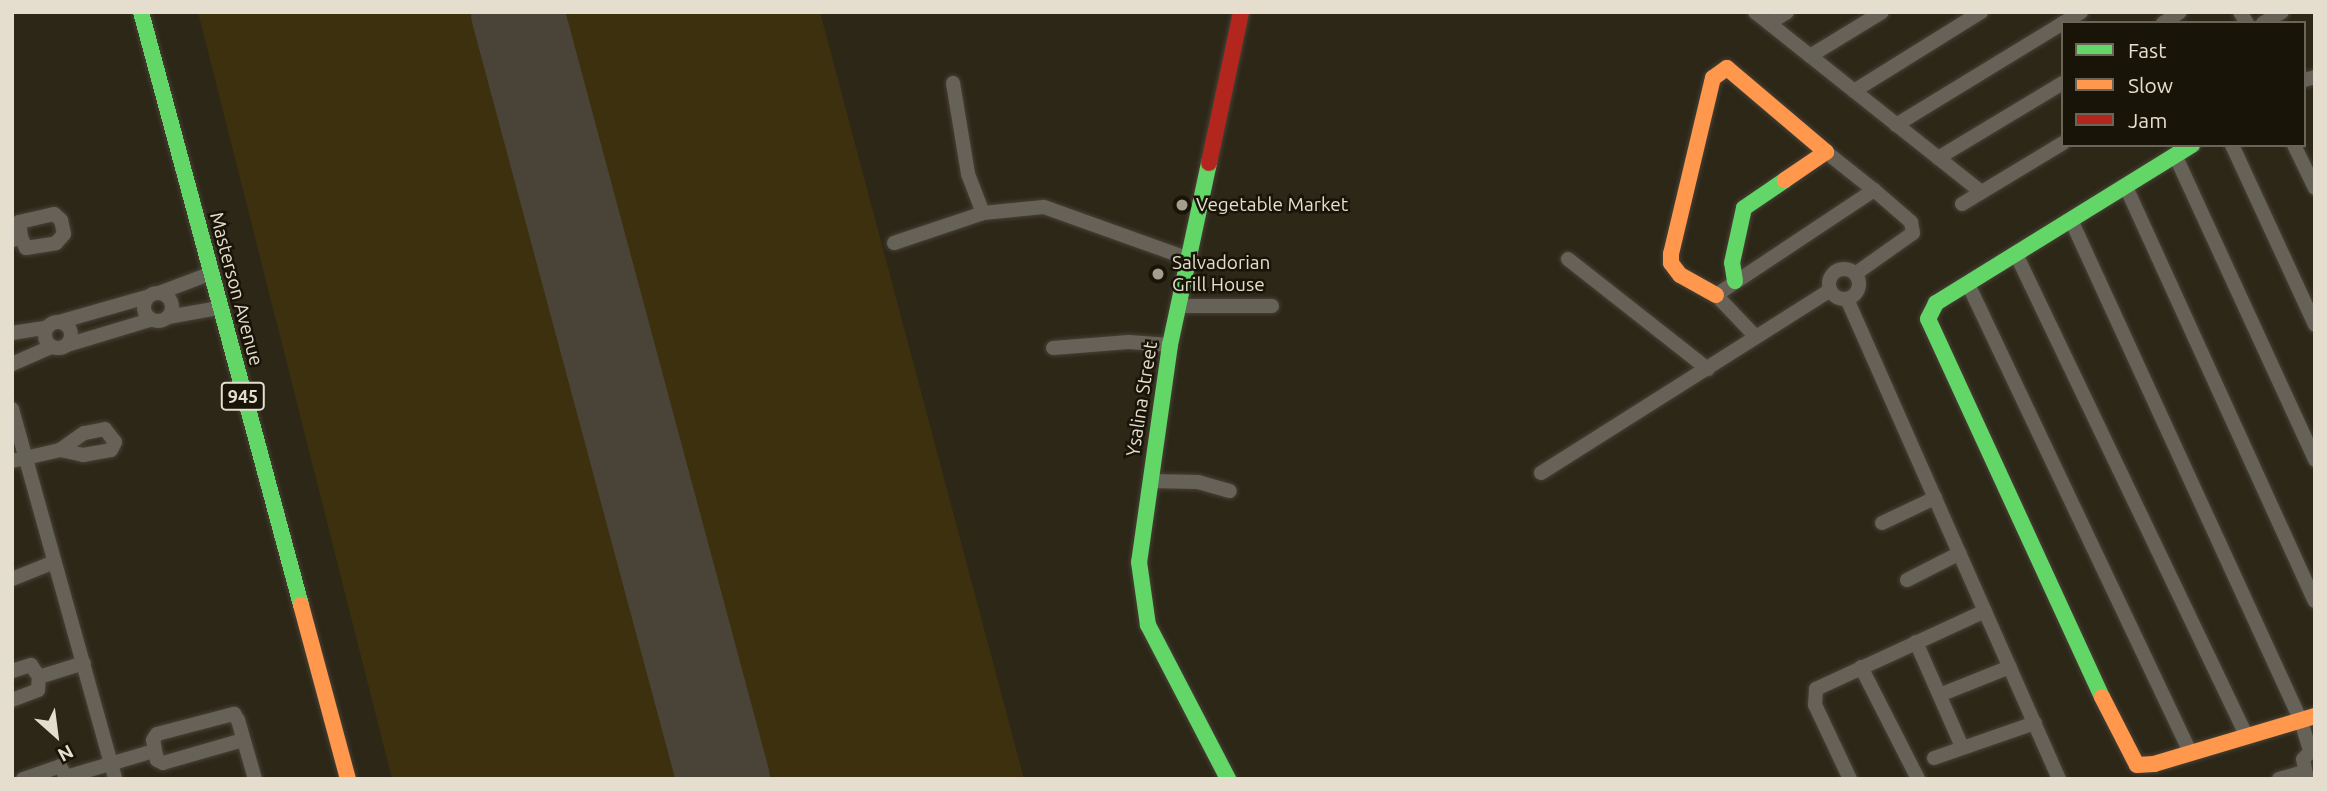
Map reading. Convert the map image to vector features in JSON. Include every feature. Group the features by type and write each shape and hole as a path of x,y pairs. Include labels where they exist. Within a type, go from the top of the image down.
{"street":[{"name":"Masterson Avenue","path":"141,12 209,274 348,779"},
{"name":"Ysalina Street","path":"1228,779 1148,625 1139,562 1170,345 1241,12"},
{"path":"1755,12 1981,192"},
{"path":"1769,23 1787,12"},
{"path":"1810,56 1882,12"},
{"path":"1854,91 1981,12"},
{"path":"2266,21 2282,12"},
{"path":"1896,125 2061,24"},
{"path":"1756,337 1716,295 1680,275 1671,263 1713,78 1727,68 1912,222 1913,233 1855,274 1835,272 1829,280 1830,290 1837,298 1847,299 1858,289 1855,274"},
{"path":"953,83 968,174 984,213"},
{"path":"1938,158 2061,84"},
{"path":"1962,204 2061,144"},
{"path":"2189,147 1937,303 1928,319 2123,749 2137,765 2308,718"},
{"path":"2233,147 2315,325"},
{"path":"2295,147 2315,188"},
{"path":"1735,281 1732,263 1744,208 1826,152"},
{"path":"2175,155 2315,460"},
{"path":"2126,187 2315,601"},
{"path":"1716,295 1874,190"},
{"path":"894,243 984,213 1044,207 1189,259"},
{"path":"2071,220 2308,718 2313,749 2303,759 2305,775 2279,779"},
{"path":"2016,254 2246,735"},
{"path":"1568,259 1708,369"},
{"path":"12,333 54,324 153,295 209,274"},
{"path":"1968,284 2190,752"},
{"path":"1541,473 1830,290"},
{"path":"153,295 172,305 168,317"},
{"path":"150,320 144,309 153,295"},
{"path":"1847,299 2058,779"},
{"path":"1180,306 1272,306"},
{"path":"12,364 51,347 67,345 150,320 219,308"},
{"path":"54,324 71,334 67,345"},
{"path":"51,347 45,337 54,324"},
{"path":"1053,348 1129,342 1170,345"},
{"path":"12,409 19,459 54,562 113,772"},
{"path":"19,459 60,450"},
{"path":"1150,481 1198,482 1230,491"},
{"path":"1882,523 1936,498"},
{"path":"1906,580 1960,553"},
{"path":"12,579 54,562"},
{"path":"1850,779 1815,697 1822,683 1985,611"},
{"path":"1916,642 1942,694 1962,747"},
{"path":"39,677 83,663"},
{"path":"12,671 31,665 39,677 38,690 12,700"},
{"path":"1861,667 1918,779"},
{"path":"1942,694 2010,667"},
{"path":"243,740 163,763 155,751 157,734 231,713 237,717 255,779"},
{"path":"1934,758 2035,723"},
{"path":"23,779 57,766 67,778 113,772 155,751"}],"shaded area":[{"path":"198,12 820,12 1024,779 392,779"}],"runway":[{"path":"517,12 723,779"}],"traffic: fast":[{"path":"141,12 301,605"},
{"path":"2102,697 1928,319 1936,303 2189,147"},
{"path":"1209,163 1170,345 1139,562 1148,625 1228,779"},
{"path":"1735,281 1732,263 1744,208 1785,180"}],"traffic: slow":[{"path":"1716,295 1680,275 1671,263 1671,254 1713,78 1727,68 1826,152 1785,180"},
{"path":"301,605 348,779"},
{"path":"2102,697 2137,765 2154,764 2315,716"}],"traffic: jam":[{"path":"1209,163 1241,12"}],"place":[{"name":"Vegetable Market","path":"1182,205"},
{"name":"Salvadorian Grill House","path":"1158,274"}]}
